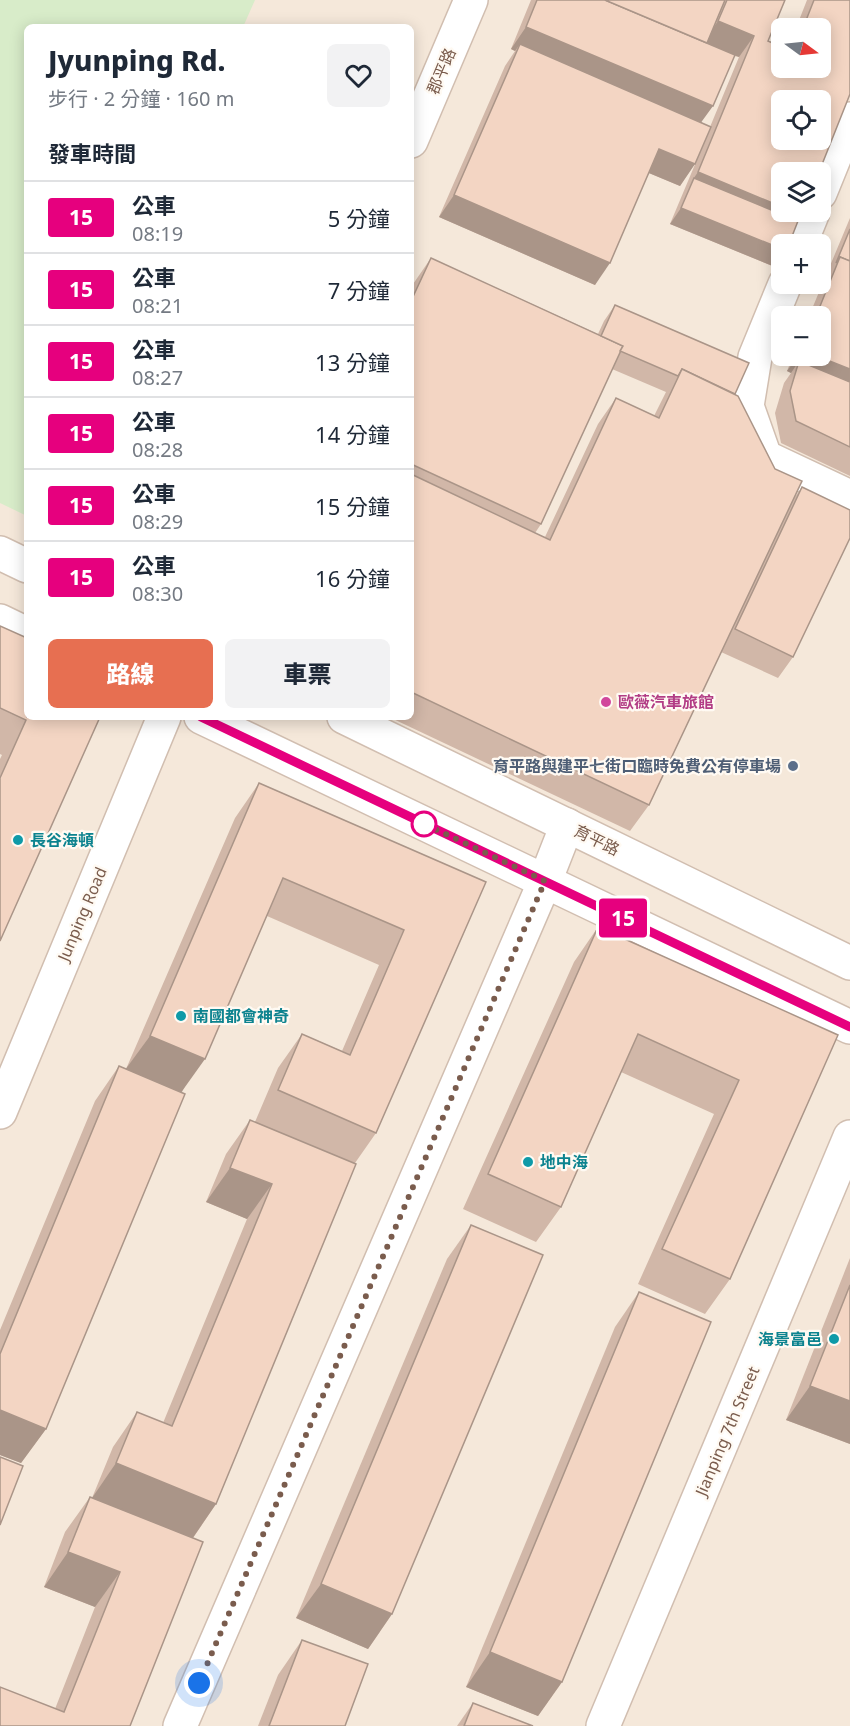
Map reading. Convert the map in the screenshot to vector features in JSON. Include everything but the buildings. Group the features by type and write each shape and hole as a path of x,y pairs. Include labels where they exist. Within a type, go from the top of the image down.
{"street":[{"name":"郡平路","path":"414,134 471,0"},
{"path":"831,166 850,119"},
{"path":"780,294 755,357 747,406 765,457 850,497"},
{"path":"0,554 24,565"},
{"path":"0,621 24,633"},
{"name":"Junping Road","path":"0,1112 163,720"},
{"path":"207,720 850,1027"},
{"name":"育平路","path":"350,720 850,963"},
{"path":"180,1726 545,881 567,825"},
{"name":"Jianping 7th Street","path":"603,1726 850,1137"}],"shaded area":[{"path":"0,0 850,0 850,1726 0,1726"}],"green space":[{"path":"0,0 255,0 244,24 24,24 24,515 0,503"}],"bus line":[{"name":"15","path":"207,720 850,1027"}],"place":[{"name":"歐薇汽車旅館","path":"606,702"},
{"name":"育平路與建平七街口臨時免費公有停車場","path":"793,766"},
{"name":"長谷海頓","path":"18,840"},
{"name":"南國都會神奇","path":"181,1016"},
{"name":"地中海","path":"528,1162"},
{"name":"海景富邑","path":"834,1339"}],"route":[{"path":"199,1683 545,881 416,820 424,824"}]}
